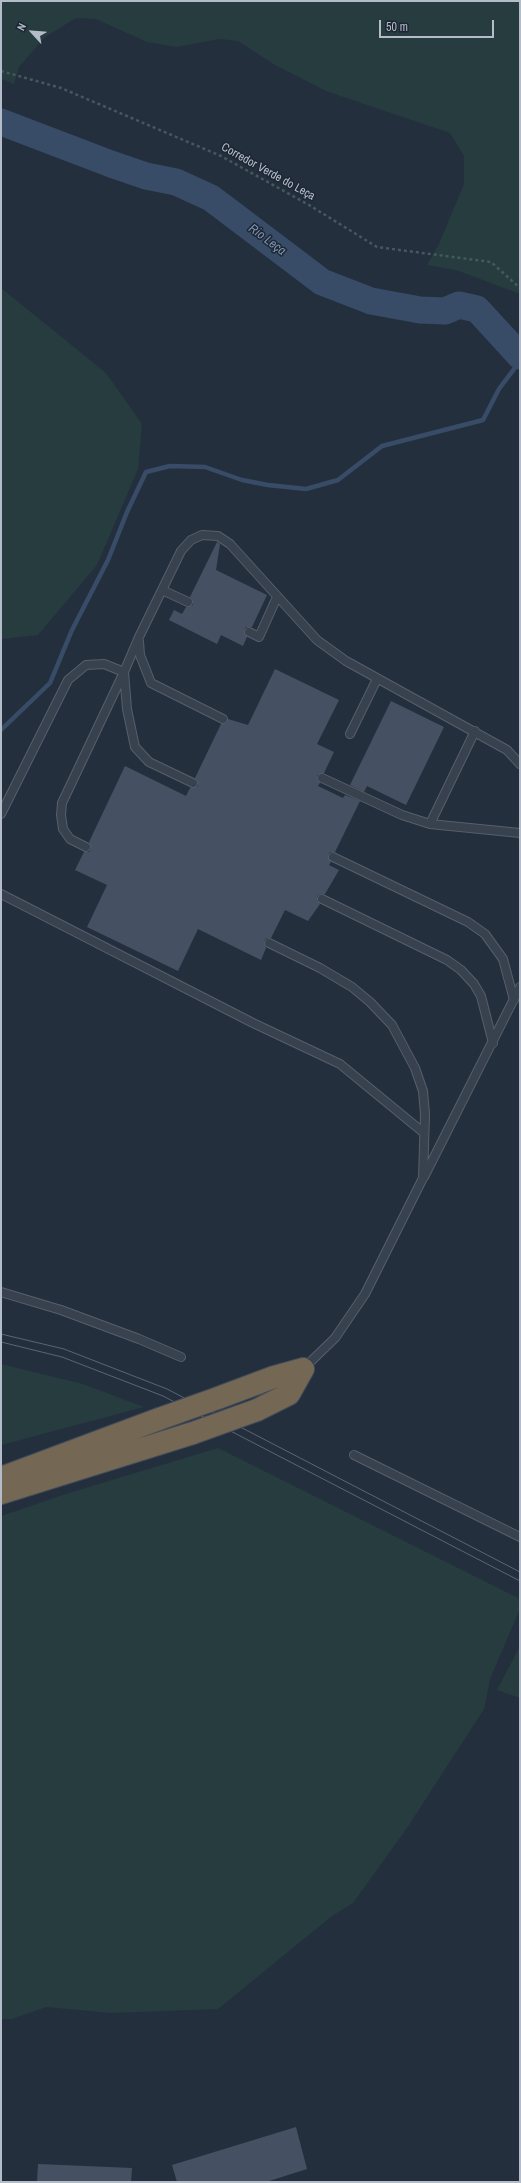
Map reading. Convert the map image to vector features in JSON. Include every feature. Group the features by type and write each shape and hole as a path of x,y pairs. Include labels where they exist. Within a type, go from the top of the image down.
{"highway":[{"path":"1,1493 47,1470 159,1419 274,1377 303,1370"},
{"path":"1,1478 47,1470 193,1433 256,1410 289,1394 303,1370"},
{"path":"1,1467 14,1463 47,1470"},
{"path":"1,1503 47,1470"}],"lane":[{"path":"86,847 70,839 64,829 61,815 62,803 139,637 181,551 191,540 202,535 218,536 230,544 317,640 346,661 475,731 507,750 520,764"},
{"path":"162,590 188,602"},
{"path":"249,632 258,637 277,597"},
{"path":"139,637 140,655 151,683 223,719"},
{"path":"1,814 68,680 86,665 104,664 124,672"},
{"path":"124,672 127,709 135,747 149,762 193,782"},
{"path":"350,734 377,679"},
{"path":"430,824 475,731"},
{"path":"322,778 402,815 430,824 520,833"},
{"path":"333,857 468,922 485,934 503,959 514,1000"},
{"path":"1,894 253,1023 340,1064 424,1133"},
{"path":"322,900 447,960 461,970 474,984 481,996 493,1043"},
{"path":"269,943 320,968 352,987 370,1002 392,1025 415,1068 423,1091 423,1178"},
{"path":"303,1370 335,1338 365,1294 520,987"},
{"path":"1,1292 61,1310 139,1339 181,1357"},
{"path":"354,1456 520,1537"}],"path":[{"name":"Corredor Verde do Leça","path":"1,71 62,88 221,156 309,205 377,247 491,262 520,288"}],"green space":[{"path":"1,1 520,1 520,294 456,270 427,265 439,244 464,184 464,156 450,133 326,91 275,65 238,41 219,39 177,47 147,42 96,19 76,18 45,37 19,67 14,84 1,79"},
{"path":"1,288 106,373 142,424 138,469 97,565 38,635 1,639"},
{"path":"1,1364 83,1384 144,1407 1,1445"},
{"path":"218,1448 520,1599 520,1609 490,1679 484,1709 407,1828 353,1903 332,1916 218,2009 112,2013 46,2007 12,2019 1,2019 1,1516 69,1493"},
{"path":"520,1646 520,1698 497,1690"}],"building":[{"path":"217,542 220,544 216,570 267,595 252,627 246,627 244,630 247,637 243,646 221,635 217,644 169,620 174,610 182,614 186,607 193,605 193,601 190,597"},
{"path":"275,669 339,700 317,744 334,752 324,773 317,775 317,779 320,783 318,786 343,798 345,795 360,801 335,852 330,852 328,855 331,862 329,865 339,870 325,894 317,896 317,900 320,904 308,921 285,910 271,938 266,938 264,941 266,948 261,960 198,929 178,971 87,927 107,885 75,870 84,852 89,852 91,849 89,842 125,766 186,796 190,788 198,786 198,782 195,778 221,724 226,723 228,719 248,725"},
{"path":"391,701 444,727 406,805 367,786 364,792 350,785"},
{"path":"296,2127 307,2169 266,2182 177,2182 172,2165"},
{"path":"38,2164 132,2168 131,2182 37,2182"}],"waterway":[{"name":"Rio Leça","path":"1,122 111,164 146,176 176,182 211,198 322,282 371,301 420,310 445,311 459,305 477,309 520,356"},
{"path":"1,730 50,683 72,630 108,560 127,512 146,472 170,466 205,467 242,480 268,485 306,489 338,480 382,446 483,420 499,389 520,361"}],"tram line":[{"path":"1,1334 64,1349 167,1389 520,1572"},
{"path":"1,1342 62,1357 163,1396 520,1581"}]}
